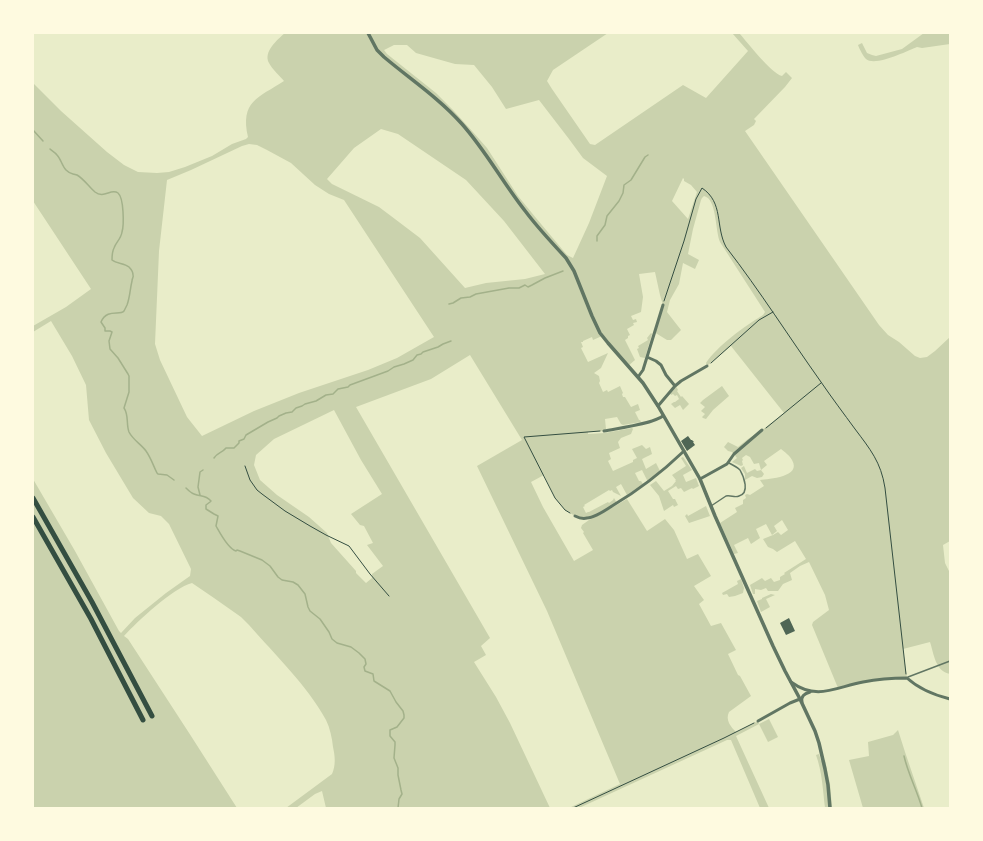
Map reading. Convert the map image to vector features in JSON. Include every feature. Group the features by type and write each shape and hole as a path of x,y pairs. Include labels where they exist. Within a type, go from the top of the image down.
{"highway":[{"path":"33,498 100,615 152,716"},
{"path":"33,517 94,626 143,720"}],"street":[{"path":"368,33 377,50 439,101 462,124 485,152 526,213 566,258 574,270 592,316 602,336 638,376 658,406 700,479 773,646 815,731 828,784 830,808"},
{"path":"638,376 643,370 663,305"},
{"path":"647,357 659,363 675,386"},
{"path":"658,406 675,386 707,366"},
{"path":"604,431 655,420 663,416"},
{"path":"700,479 725,466 734,454 762,430"},
{"path":"575,516 588,518 605,511 643,486 684,452"},
{"path":"801,701 803,695 809,692 823,692 859,683 888,678 907,678 915,686 950,700"},
{"path":"791,682 803,689 814,692"},
{"path":"758,721 790,703 801,701"}],"lane":[{"path":"711,506 726,496 741,496 745,491 746,486 740,470 729,462"},
{"path":"907,678 950,661"}],"path":[{"path":"663,305 696,199 702,188 709,193 716,204 722,240 726,247 773,312 821,383 878,461 884,477 907,678"},
{"path":"707,366 760,320 773,312"},
{"path":"762,430 821,383"},
{"path":"575,516 565,510 555,498 524,437 604,431"},
{"path":"245,466 253,485 262,494 285,511 310,526 349,546 389,596"},
{"path":"573,808 758,721"}],"green space":[{"path":"285,33 608,33 553,70 547,81 590,144 595,145 683,85 706,98 748,51 732,33 739,33 766,64 777,74 782,76 786,72 792,78 754,119 756,121 754,125 745,131 879,325 888,335 899,342 915,356 920,358 927,357 950,337 950,541 943,545 945,563 950,573 950,674 938,666 930,642 903,649 907,678 888,678 838,688 812,625 813,622 829,610 825,595 809,562 790,573 792,580 783,584 778,591 768,591 766,588 761,590 755,589 755,594 753,594 750,585 762,578 765,581 771,578 774,582 780,580 780,577 785,574 784,573 806,559 795,541 777,552 768,547 763,539 773,535 778,532 781,535 788,530 782,520 774,526 777,531 772,535 766,524 756,529 760,538 751,544 748,538 734,545 738,553 734,554 720,523 737,512 735,508 743,504 743,500 746,498 745,495 750,495 764,486 760,480 789,474 794,466 790,457 781,449 764,461 767,465 761,470 759,463 754,464 750,457 746,455 742,458 743,465 741,466 732,462 737,458 732,452 728,451 724,447 728,442 738,447 784,413 731,346 707,366 706,363 724,343 765,312 720,242 711,203 708,198 704,196 701,200 693,229 688,254 699,260 695,269 683,263 679,284 670,300 667,312 681,330 671,340 667,340 654,332 663,305 655,272 639,274 643,297 641,312 631,316 633,320 636,319 637,322 633,323 634,325 627,329 630,335 625,340 635,360 628,366 602,336 593,340 592,337 581,342 583,347 581,348 588,362 608,353 601,368 594,373 599,376 599,383 603,392 607,390 608,392 620,386 623,397 625,397 631,407 638,404 640,410 635,412 641,422 623,425 617,417 605,419 606,429 604,431 588,432 588,434 605,433 632,428 631,434 621,438 618,442 620,448 609,453 611,459 608,461 613,471 633,462 633,460 637,458 632,449 642,445 646,449 650,447 652,454 642,459 646,469 656,463 660,471 648,482 642,470 635,473 639,481 643,484 627,495 621,484 616,487 621,496 612,490 609,490 584,505 585,506 583,507 586,513 608,502 609,503 614,498 617,503 588,519 575,516 565,510 555,498 544,475 531,482 543,507 574,561 593,550 583,533 584,532 581,528 582,525 627,499 647,531 665,519 674,530 687,559 698,554 711,576 694,586 704,600 699,604 711,626 721,623 736,650 728,654 738,675 751,696 729,712 728,721 736,732 758,721 759,724 736,736 769,808 760,808 731,740 727,740 579,808 569,808 620,784 547,611 477,466 522,440 470,355 431,379 356,407 490,638 481,646 486,655 474,662 510,723 550,808 326,808 322,791 315,794 296,808 286,808 332,774 335,764 335,757 330,730 326,720 300,682 249,625 241,617 192,583 175,591 166,598 124,636 128,639 237,808 33,808 33,479 121,633 135,618 190,576 191,569 169,524 161,516 149,513 133,498 106,453 89,420 86,385 72,356 51,321 33,332 33,326 66,307 91,289 33,201 33,83 61,111 124,165 138,172 169,172 212,156 232,144 248,137 246,125 249,108 259,97 284,81 272,68 269,63 268,55 272,46","holes":["394,45 407,45 416,53 455,64 474,65 492,87 506,109 539,100 583,158 607,176 589,223 573,258 567,255 518,196 487,148 453,110 436,93 384,50","381,129 398,134 466,180 504,221 545,274 525,279 486,283 465,288 420,238 379,207 332,184 327,179 354,148","249,144 257,145 291,163 315,185 329,194 344,200 434,337 397,358 368,370 299,393 254,411 202,436 187,417 160,360 155,344 159,251 167,180","683,178 684,181 691,185 697,192 688,219 672,201","334,410 361,460 382,494 351,514 360,525 364,526 373,543 367,545 383,566 372,574 372,578 366,583 331,543 327,533 309,517 277,495 260,480 254,465 256,455 274,439"]},
{"path":"924,33 950,33 950,44 922,48 917,47 891,58 876,61 866,59 858,45 862,43 867,53 876,56 902,49"},
{"path":"651,333 652,334 645,358 640,357 637,349 639,348 638,346 648,340 647,338"},
{"path":"676,386 681,397 682,396 689,404 683,410 680,405 675,408 671,404 679,399 677,395 671,395 670,393"},
{"path":"722,386 729,396 713,410 706,419 703,418 702,417 705,414 701,411 705,407 700,403"},
{"path":"683,457 692,470 683,475 686,482 696,478 699,486 684,492 681,488 678,489 676,486 668,491 678,505 674,507 673,505 664,511 659,496 650,485 656,481 664,491 672,486 676,480 672,475 686,466 681,458"},
{"path":"744,466 747,473 755,469 757,471 761,470 764,474 762,477 757,478 752,476 745,480 745,474 741,468"},
{"path":"706,506 710,516 689,523 685,516 687,514 688,516"},
{"path":"741,579 744,588 743,593 729,597 727,594 723,595 722,593 738,584 737,581"},
{"path":"771,594 775,595 766,599 770,607 761,612 757,601"},
{"path":"769,719 778,737 768,742 759,724"},
{"path":"898,730 924,808 863,808 849,760 869,756 868,742 893,735"},
{"path":"819,754 821,761 825,760 830,784 832,808 825,808 821,774 816,755"}],"building":[{"path":"688,436 695,445 687,451 681,441"},
{"path":"789,618 795,631 786,635 780,623"}],"waterway":[{"path":"33,130 43,141"},
{"path":"50,149 55,153 66,170 80,177 95,192 98,194 115,192 120,196 123,212 123,229 121,237 113,250 112,260 129,267 133,276 128,302 124,311 107,315 101,322 105,328 105,331 112,332 109,341 110,349 118,358 129,376 129,392 124,408 129,432 146,451 157,473 167,475 174,480"},
{"path":"597,241 597,236 605,225 607,216 619,201 623,193 624,185 631,180 645,157 648,155"},
{"path":"449,304 461,298 470,297 476,294 509,288 519,288 525,285 528,287 563,271"},
{"path":"214,458 226,448 234,448 239,441 244,439 246,435 279,416 292,412 296,408 316,401 326,395 333,394 338,389 348,387 388,371 394,367 413,360 417,355 423,352 451,341"},
{"path":"200,495 198,487 200,472 203,470"},
{"path":"186,488 193,494 205,496 211,501 206,505 206,509 218,516 216,526 224,540 233,550 240,551 262,560 270,566 282,580 293,582 298,585 305,594 310,611 320,619 332,639 337,643 351,647 359,653 365,659 365,671 373,674 374,681 390,691 404,715 404,718 397,727 390,730 390,736 395,742 394,758 398,768 402,794 399,799 398,808"},
{"path":"904,756 922,808"}]}
